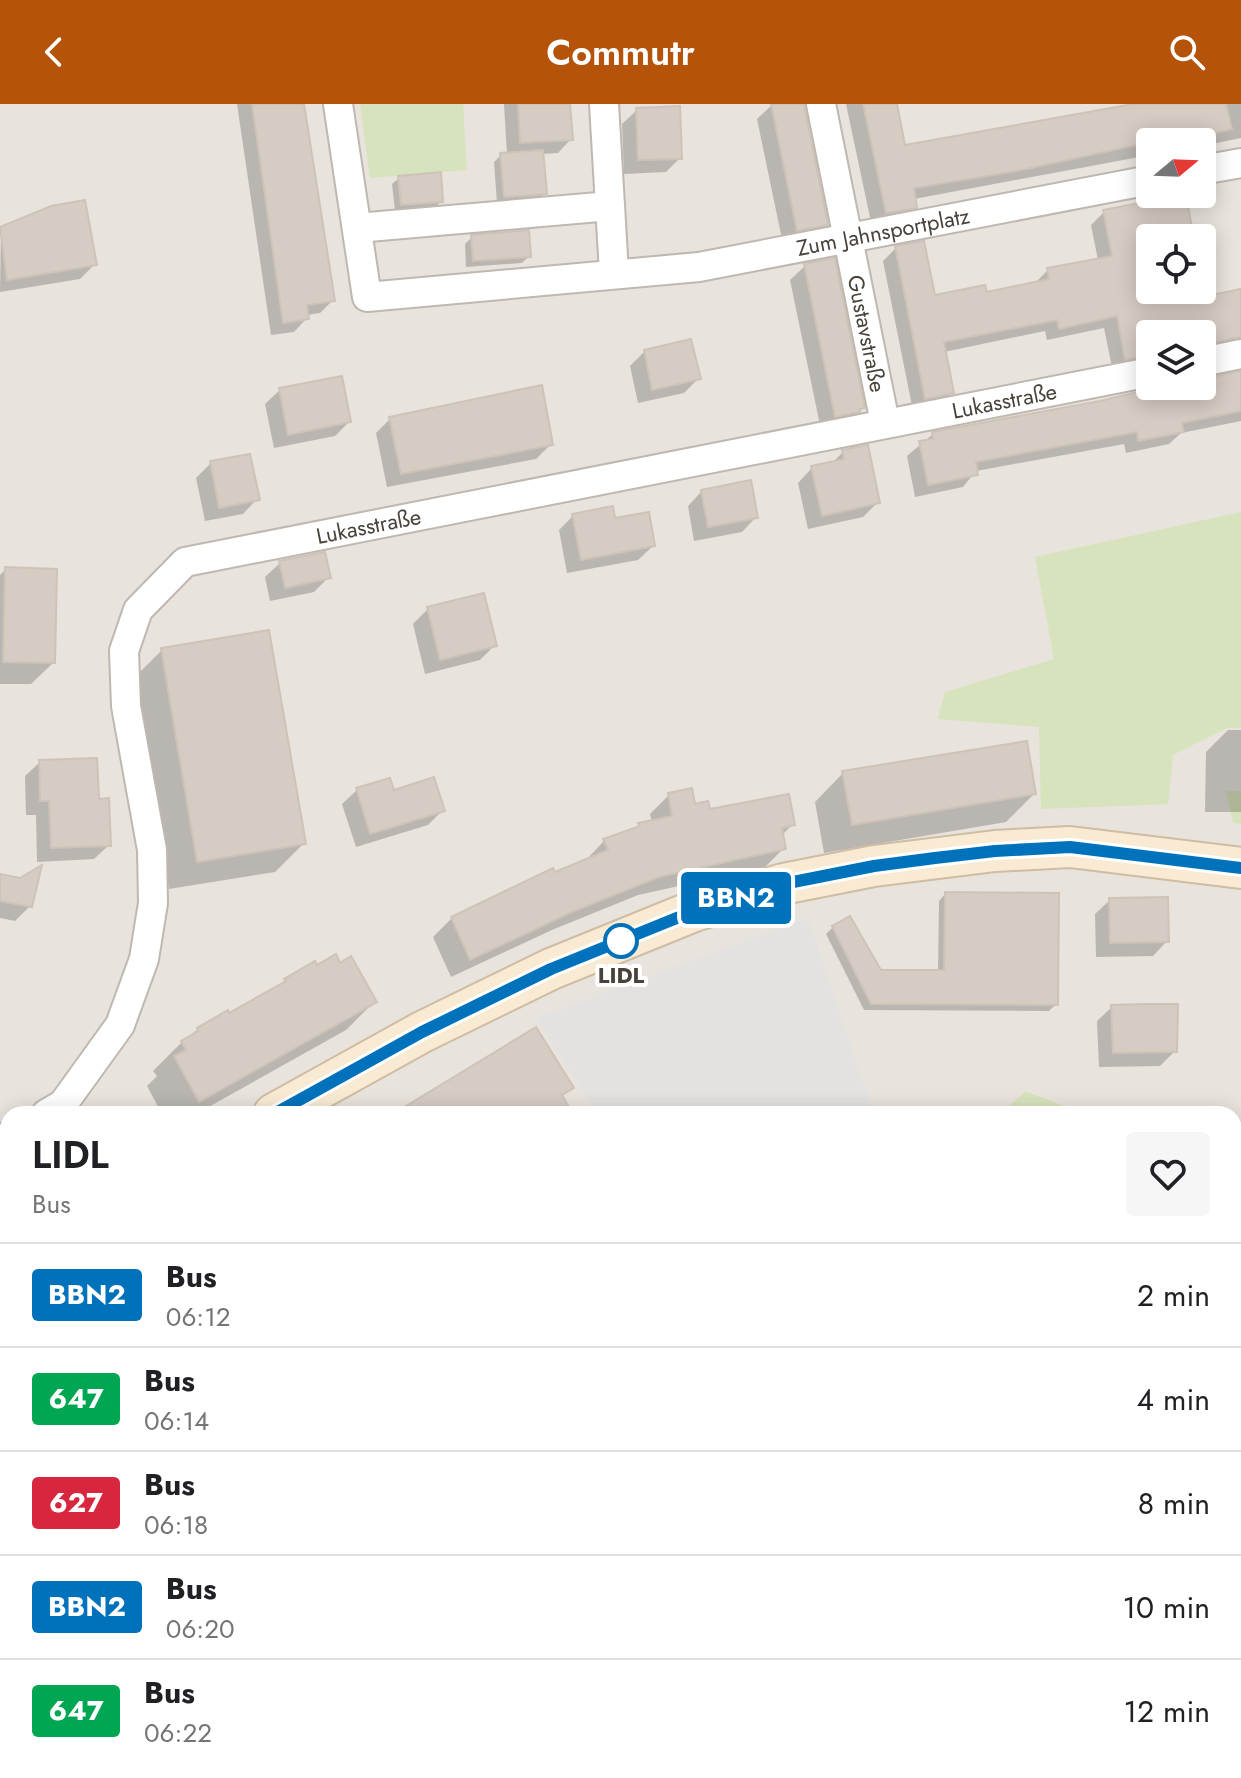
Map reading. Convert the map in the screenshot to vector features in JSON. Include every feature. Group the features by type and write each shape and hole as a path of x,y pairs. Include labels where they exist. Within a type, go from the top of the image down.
{"main road":[{"path":"288,1106 409,1039 551,969 694,911 783,884 890,864 995,851 1070,847 1241,868"}],"street":[{"name":"Zum Jahnsportplatz","path":"338,104 367,297 699,267 1136,183"},
{"path":"604,104 614,273"},
{"name":"Gustavstraße","path":"821,104 885,423"},
{"path":"1216,167 1241,163"},
{"path":"357,228 610,206"},
{"path":"1216,359 1241,354"},
{"name":"Lukasstraße","path":"60,1106 120,1025 144,959 153,903 152,850 126,706 124,651 138,610 185,562 1136,375"}],"shaded area":[{"path":"0,104 1241,104 1241,1106 1065,1106 1027,1091 1009,1106 0,1106"},
{"path":"808,918 871,1106 593,1106 536,1018"}],"green space":[{"path":"360,104 463,104 467,170 370,178"},
{"path":"1241,512 1241,728 1227,728 1173,755 1168,804 1041,809 1039,727 938,719 945,692 1054,659 1035,557"},
{"path":"1226,791 1241,791 1241,824 1233,823"},
{"path":"1026,1091 1065,1106 1009,1106"}],"building":[{"path":"252,104 304,104 335,301 307,305 309,319 283,323"},
{"path":"518,104 570,104 573,140 520,143"},
{"path":"771,104 804,104 828,225 797,231"},
{"path":"863,104 897,104 905,145 1133,104 1226,104 1232,129 1216,133 1216,128 1136,128 1136,145 1017,171 914,188 917,208 886,213"},
{"path":"680,106 682,159 638,160 636,108"},
{"path":"543,150 547,194 504,197 500,153"},
{"path":"441,172 443,202 401,205 398,176"},
{"path":"85,200 97,265 7,280 0,227 51,206"},
{"path":"1136,204 1136,208 1188,208 1191,224 1136,224 1136,304 1216,304 1216,294 1241,289 1241,337 1216,342 1216,320 1136,320 1136,358 1125,360 1117,316 1059,329 1057,320 944,342 954,393 925,399 895,246 924,241 935,295 985,285 987,292 1049,279 1047,268 1112,256 1103,210"},
{"path":"529,230 531,257 473,261 471,235"},
{"path":"835,258 865,408 835,417 804,264"},
{"path":"691,339 701,379 652,390 644,350"},
{"path":"1241,371 1241,411 1182,423 1184,432 1138,441 1137,432 976,462 978,475 928,485 919,441 933,439 932,432 1136,392 1136,400 1216,400 1216,376"},
{"path":"342,376 351,422 288,435 279,388"},
{"path":"542,385 553,445 401,474 389,417"},
{"path":"868,445 880,503 822,516 811,466 844,459 842,450"},
{"path":"250,454 260,500 219,508 210,461"},
{"path":"751,480 758,518 708,527 701,490"},
{"path":"613,506 615,518 649,512 655,546 581,560 572,514"},
{"path":"325,552 331,578 285,588 279,561"},
{"path":"5,567 57,569 55,663 3,662"},
{"path":"484,593 497,646 440,660 427,607"},
{"path":"269,630 306,844 197,862 161,648"},
{"path":"1027,741 1036,794 852,825 842,771"},
{"path":"97,758 99,799 109,798 111,846 51,848 49,801 40,801 39,760"},
{"path":"434,777 445,811 370,834 356,788 390,778 394,790"},
{"path":"692,788 695,804 708,801 710,809 789,794 795,825 782,828 786,849 659,877 572,912 470,960 451,917 553,868 555,872 608,850 603,839 640,826 638,823 672,816 668,793"},
{"path":"42,865 32,907 0,901 0,874 20,878"},
{"path":"945,892 1059,893 1058,1005 871,1004 832,926 850,916 881,970 944,970"},
{"path":"1168,897 1169,942 1110,943 1109,898"},
{"path":"336,954 340,963 351,956 377,1002 199,1102 174,1056 186,1050 181,1041 198,1031 197,1028 286,981 284,979 315,961 317,965"},
{"path":"1178,1004 1177,1052 1113,1053 1111,1005"},
{"path":"536,1027 574,1088 562,1095 568,1106 406,1106"}],"bus line":[{"name":"BBN2","path":"287,1106 422,1032 551,969 694,911 783,884 935,858 1070,847 1241,868"}],"place":[{"name":"LIDL","path":"621,941"}]}
